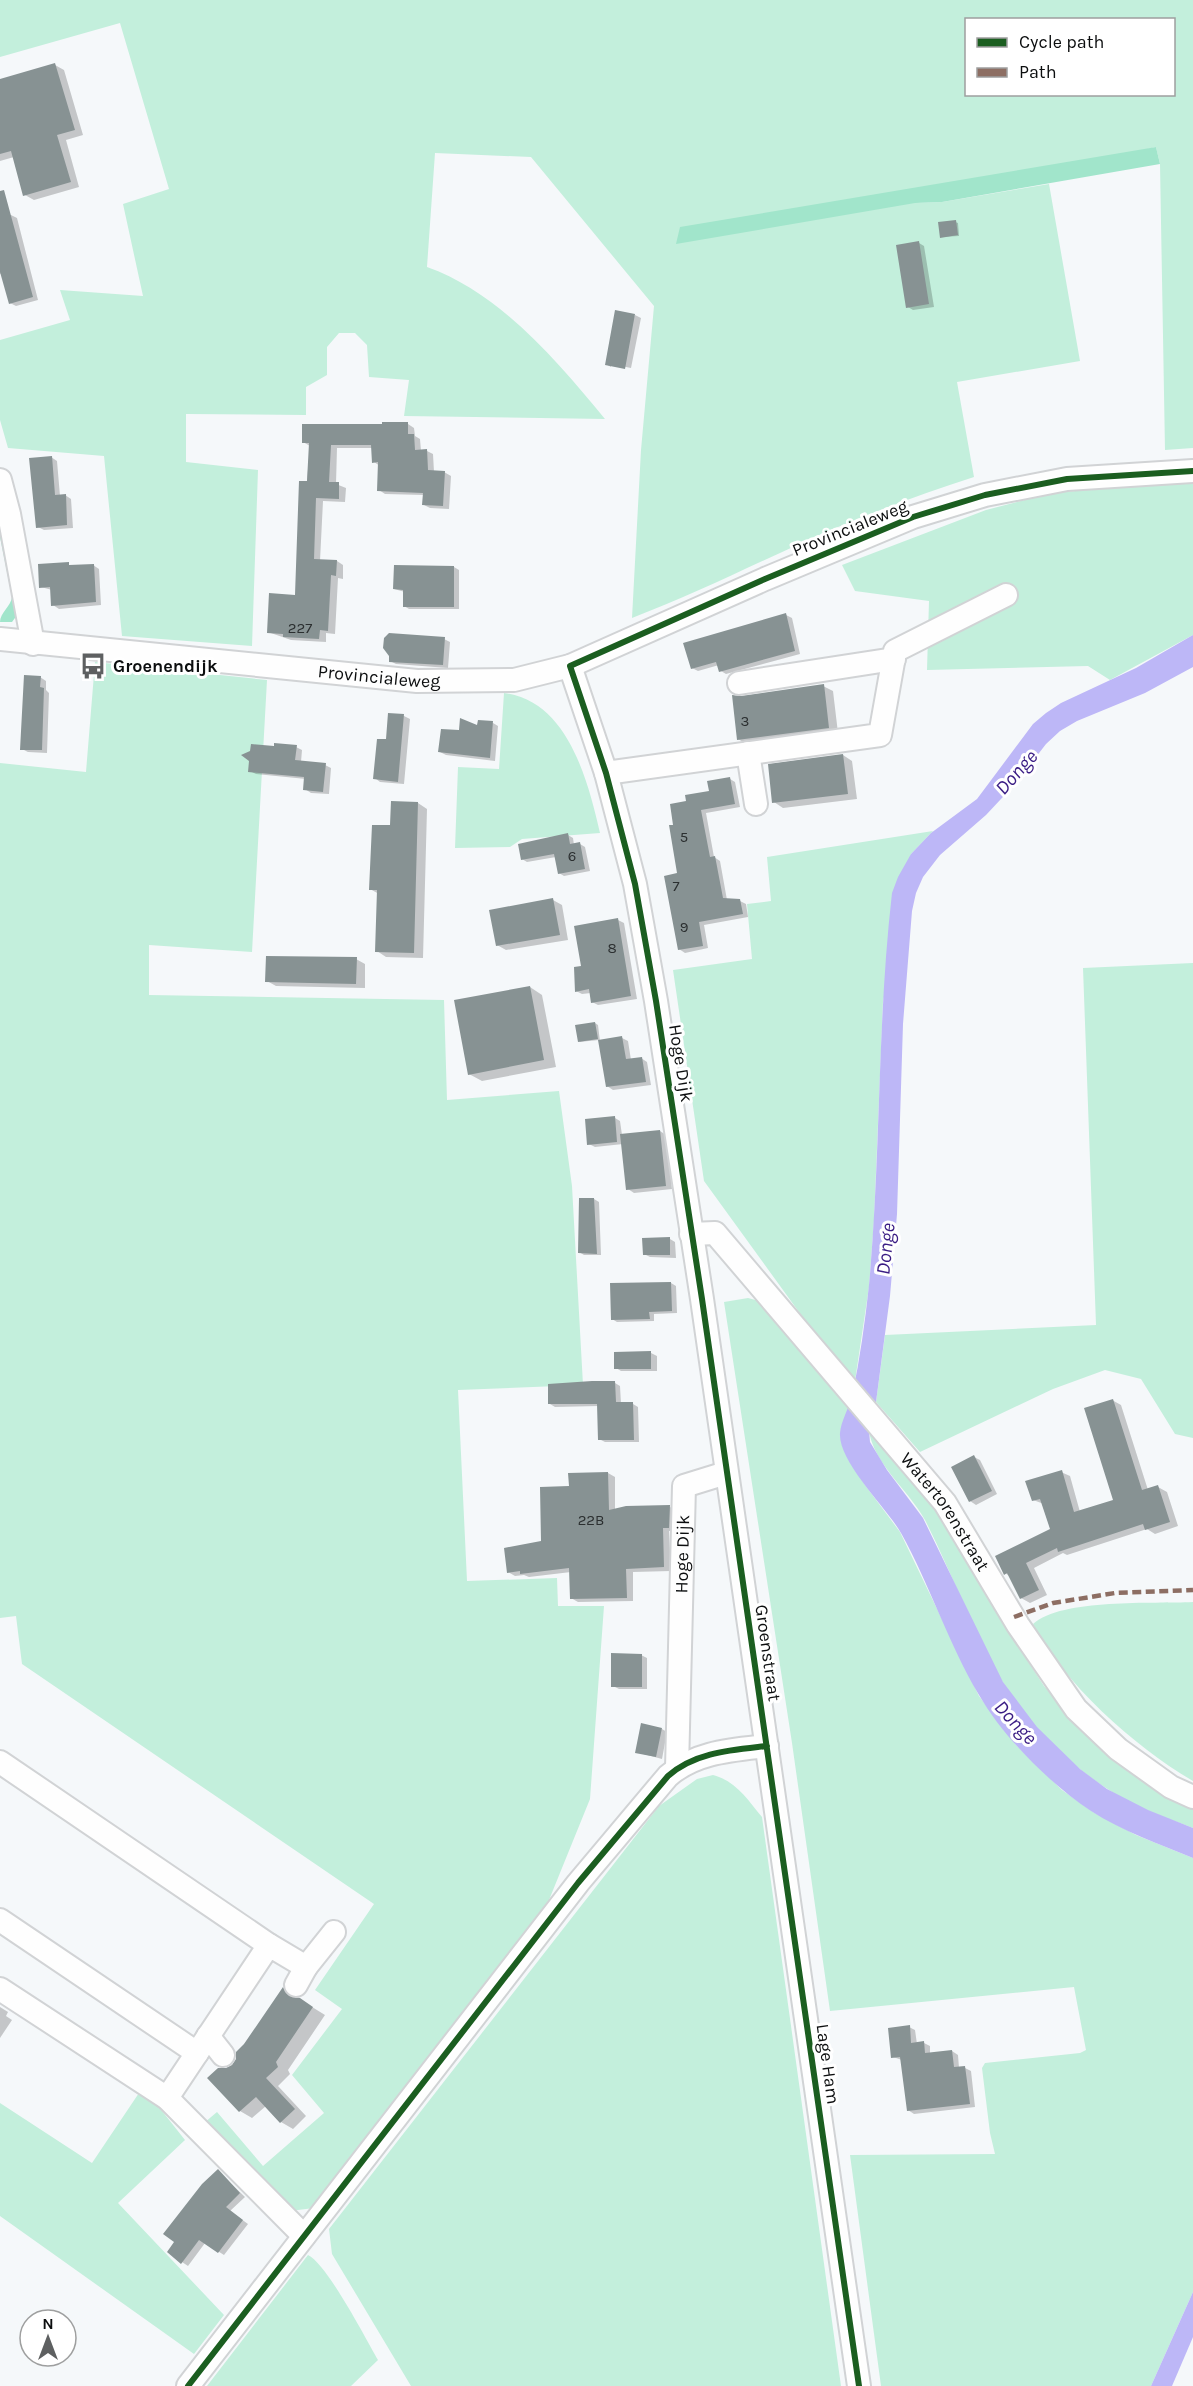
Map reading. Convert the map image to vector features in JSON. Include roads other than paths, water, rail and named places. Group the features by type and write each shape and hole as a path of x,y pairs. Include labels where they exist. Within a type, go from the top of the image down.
{"street":[{"name":"Provincialeweg","path":"0,639 417,681 514,680 570,666 765,579 913,517 985,495 1067,479 1193,471"},
{"path":"0,480 9,514 33,644"},
{"path":"606,773 880,735 895,651 1006,595"},
{"path":"739,683 894,659"},
{"name":"Hoge Dijk","path":"570,666 606,773 635,884 652,972 726,1473 684,1486 677,1768"},
{"path":"748,753 756,804"},
{"name":"Watertorenstraat","path":"691,1234 715,1233 875,1418 945,1503 1018,1624 1076,1709 1118,1749 1171,1786 1193,1797"},
{"name":"Groenstraat","path":"726,1473 766,1746"},
{"path":"188,2386 578,1883 677,1768 720,1751 766,1746"},
{"name":"Lage Ham","path":"766,1746 859,2386"},
{"path":"0,1762 269,1945 301,1976 334,1932"},
{"path":"0,1920 223,2055"},
{"path":"166,2098 269,1945"},
{"path":"0,1989 166,2098 304,2236"}],"water":[{"name":"Donge","path":"1193,635 1193,667 1145,693 1077,721 1060,731 1046,744 1016,783 986,815 940,855 923,877 916,893 912,911 903,1024 897,1214 890,1296 876,1402 868,1419 870,1442 887,1470 923,1518 1003,1682 1037,1727 1080,1769 1107,1789 1148,1810 1193,1828 1193,1858 1128,1831 1091,1811 1059,1787 1014,1743 979,1695 948,1635 901,1533 855,1471 841,1445 840,1433 855,1382 869,1285 876,1187 887,942 892,893 898,877 911,854 931,833 977,799 1033,724 1046,713 1061,703 1136,668"},
{"path":"1193,2292 1193,2337 1172,2386 1151,2386"}],"place":[{"name":"Groenendijk","path":"93,666"}]}
